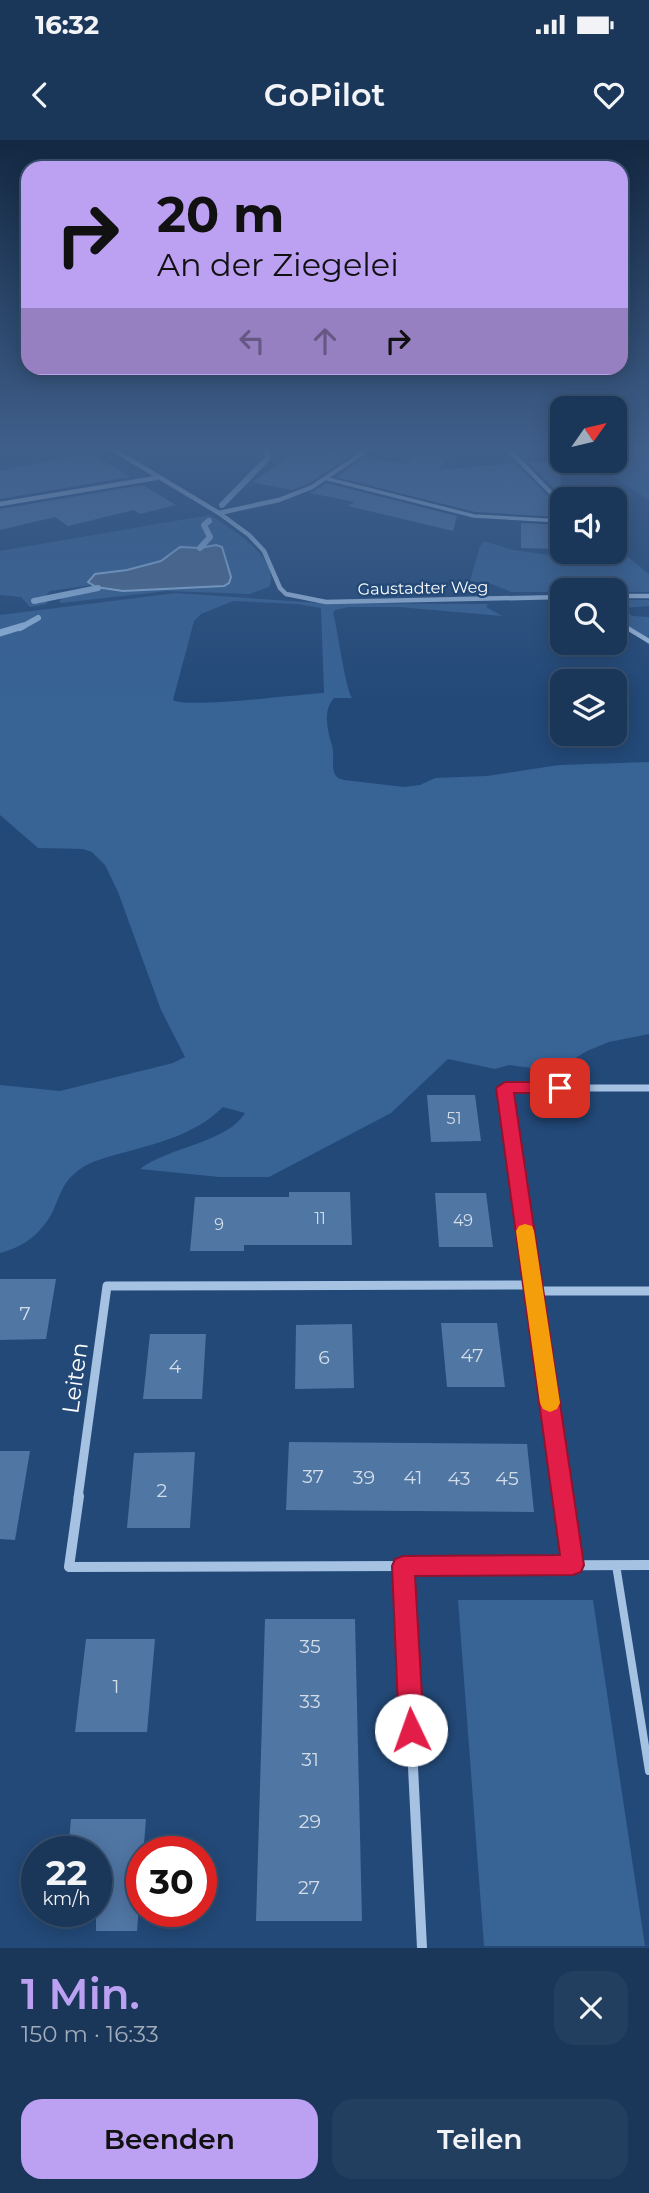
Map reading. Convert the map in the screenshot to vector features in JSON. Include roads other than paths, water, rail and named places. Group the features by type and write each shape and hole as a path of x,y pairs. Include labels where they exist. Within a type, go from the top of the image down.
{"street":[{"name":"Gaustadter Weg","path":"241,531 264,551 280,588 286,594 326,602 550,597"},
{"path":"627,596 649,596"},
{"path":"573,1565 505,1088 649,1088"},
{"name":"Leiten","path":"403,1566 69,1567 107,1286 533,1288"},
{"path":"533,1288 649,1290"},
{"path":"422,1948 403,1566 649,1565"}],"lane":[{"path":"627,628 649,641"},
{"path":"616,1565 649,1771"}],"waterway":[{"path":"200,548 210,537 207,531"},
{"path":"34,601 98,588"},
{"path":"20,628 38,618"},
{"path":"0,633 23,626"}]}
